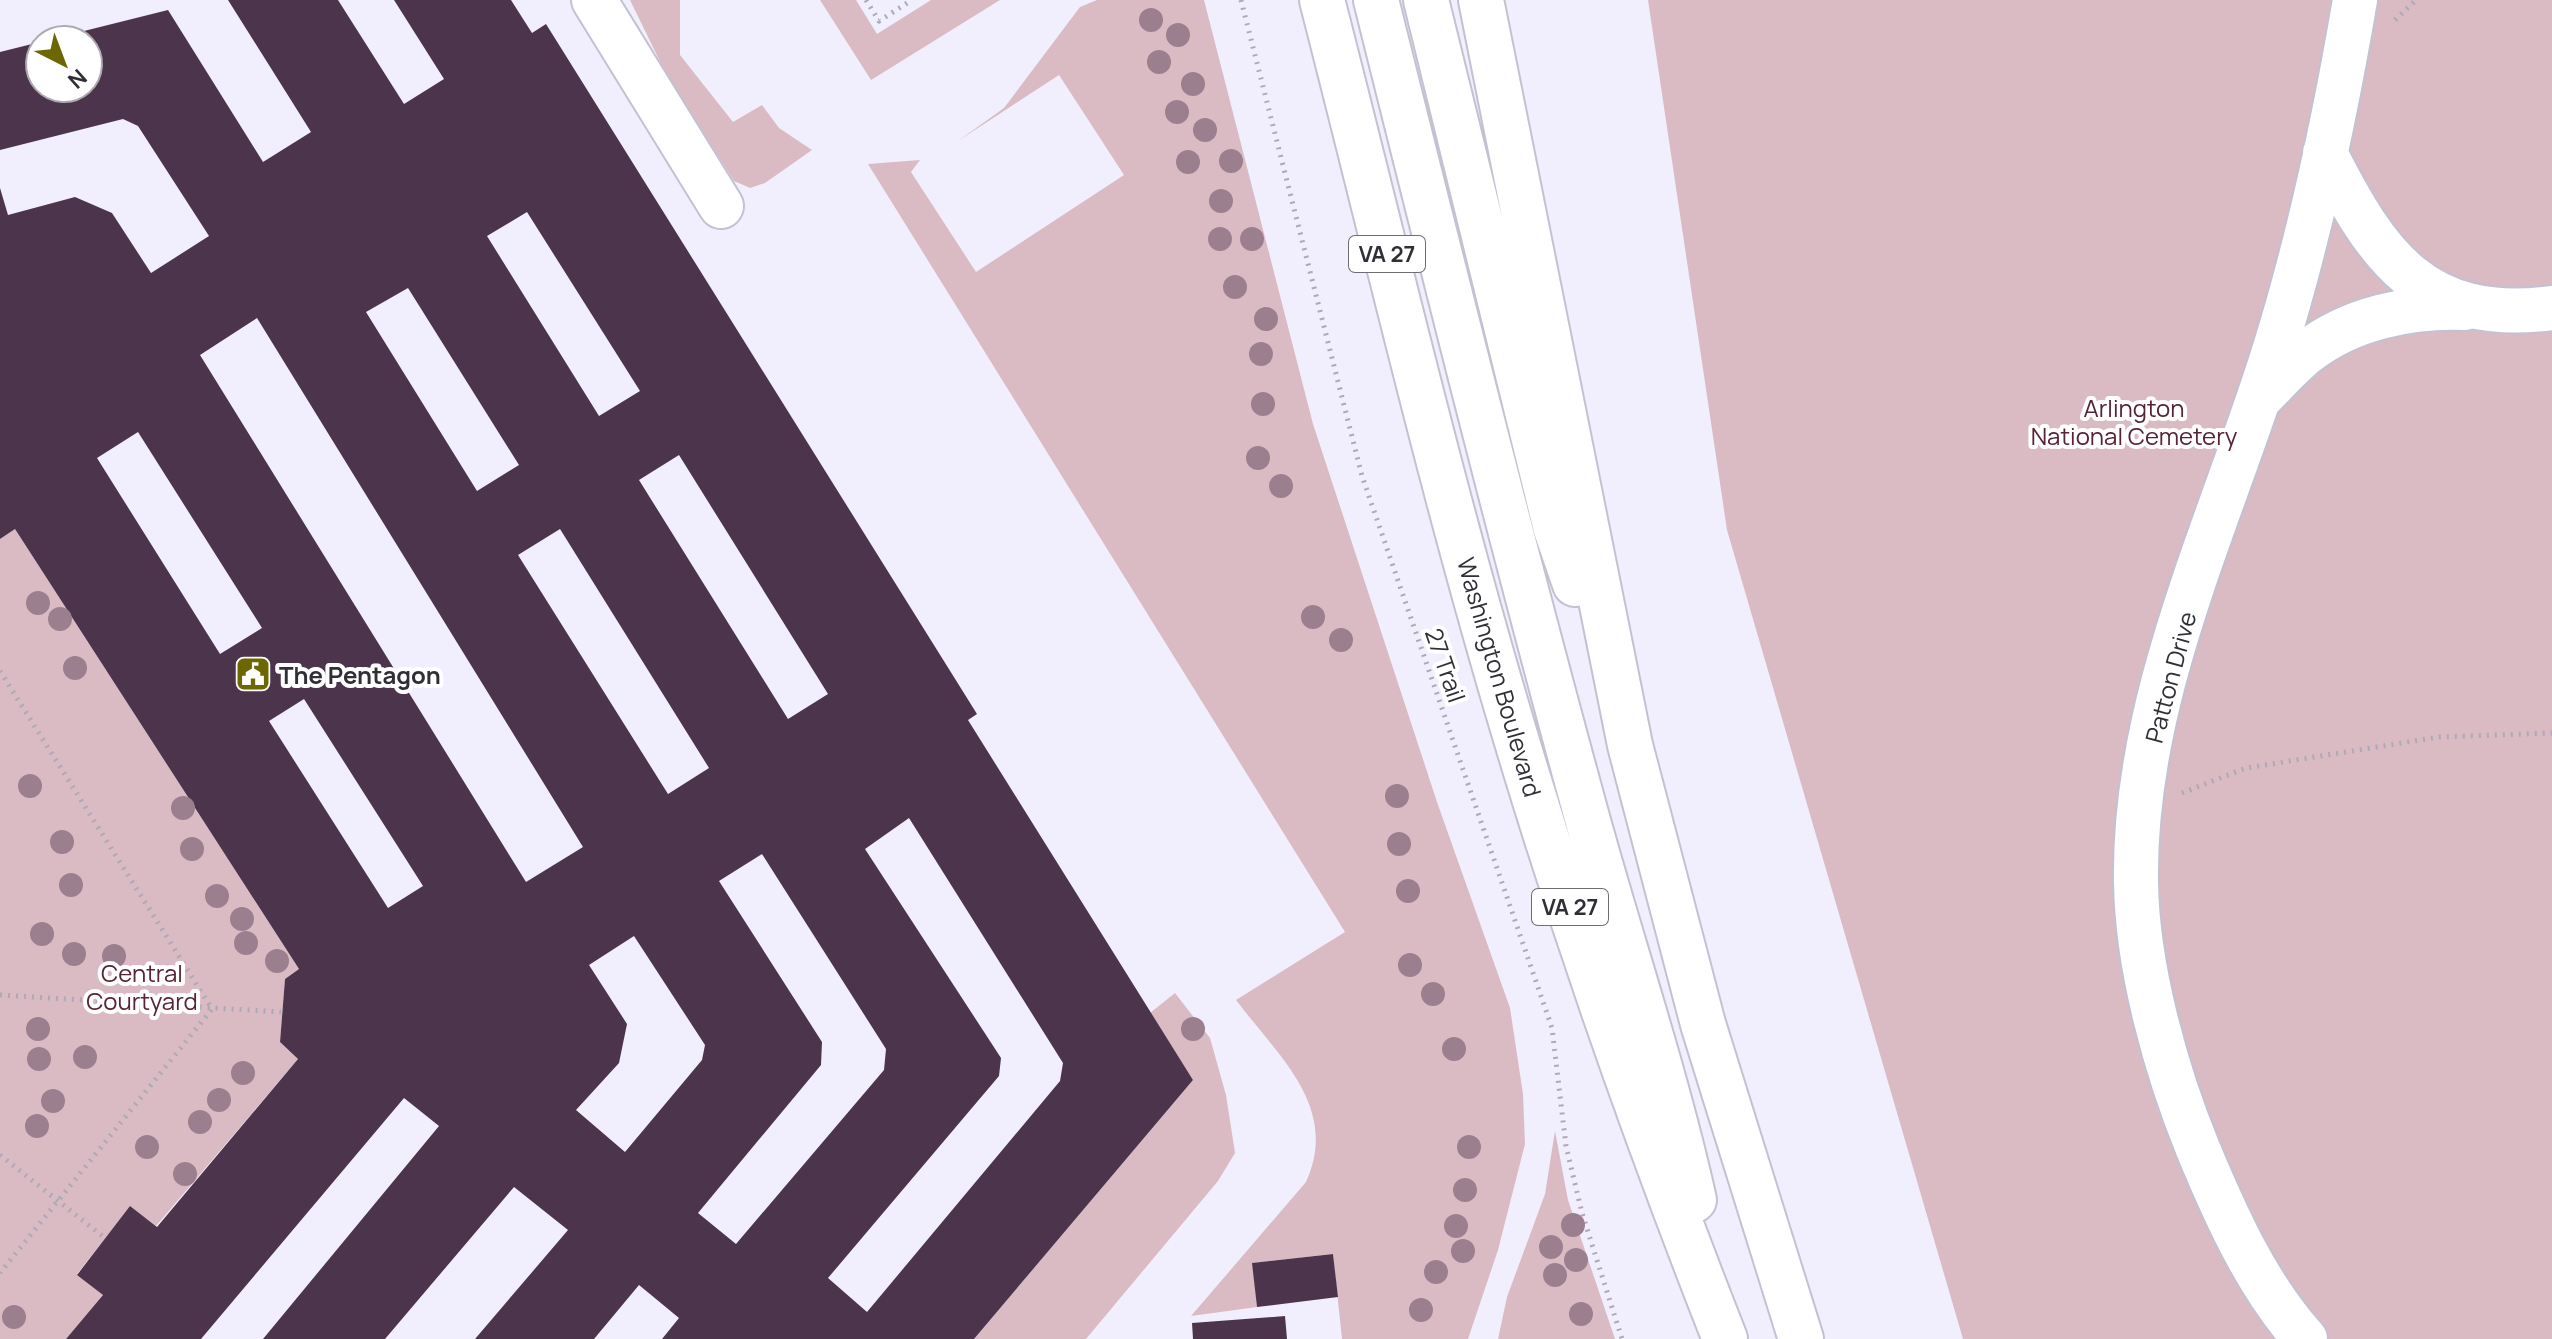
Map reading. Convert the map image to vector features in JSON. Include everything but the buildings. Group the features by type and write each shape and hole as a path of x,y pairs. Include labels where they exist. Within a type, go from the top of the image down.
{"main road":[{"path":"594,0 721,206"},
{"path":"603,0 631,59"},
{"path":"1315,0 1333,42"},
{"name":"Washington Boulevard","path":"1322,0 1476,600 1515,736 1650,1148 1726,1339"},
{"path":"1376,0 1528,599 1618,935 1679,1134 1726,1339"},
{"path":"1426,0 1556,529 1630,745"},
{"path":"1481,0 1630,745 1703,1024 1801,1339"},
{"path":"2351,21 2390,0"},
{"name":"Patton Drive","path":"2305,1339 2291,1324 2239,1241 2183,1112 2144,957 2136,883 2140,809 2157,711 2176,641 2257,401 2304,244 2351,21"},
{"path":"2325,153 2370,237 2394,263 2422,285 2489,309"},
{"path":"2257,401 2307,353 2345,330 2414,309 2524,311 2552,308"}],"path":[{"path":"866,0 879,21 908,1"},
{"name":"27 Trail","path":"1241,0 1362,476 1552,1028 1566,1146 1582,1213 1622,1339"},
{"path":"0,671 212,1009"},
{"path":"2140,809 2246,768 2439,737 2552,733"},
{"path":"0,995 281,1012"},
{"path":"0,1273 212,1009"},
{"path":"0,1155 105,1238"}],"green space":[{"path":"630,0 680,0 680,55 733,122 762,105 779,128 812,150 765,183 750,188 734,181 668,78"},
{"path":"820,0 856,0 877,34 931,0 1000,0 871,80"},
{"path":"1097,0 1204,0 1313,424 1437,802 1510,1008 1523,1094 1525,1144 1498,1250 1468,1339 1342,1339 1333,1254 1253,1263 1257,1307 1191,1316 1306,1182 1314,1155 1315,1130 1310,1106 1300,1084 1236,1000 1345,932 868,164 920,160 911,172 976,272 1124,175 1059,75 958,141 1004,108 1080,7"},
{"name":"Arlington National Cemetery","path":"1648,0 2552,0 2552,1339 1963,1339 1727,530"},
{"name":"Central Courtyard","path":"15,529 299,969 285,979 280,1042 298,1059 156,1226 130,1207 77,1274 103,1295 66,1339 0,1339 0,539"},
{"path":"1175,993 1210,1038 1226,1095 1235,1153 1218,1181 1086,1339 974,1339 1193,1080 1150,1013"},
{"path":"1555,1131 1568,1200 1615,1339 1498,1339 1507,1297 1545,1194"}],"place":[{"name":"The Pentagon","path":"253,674"}]}
